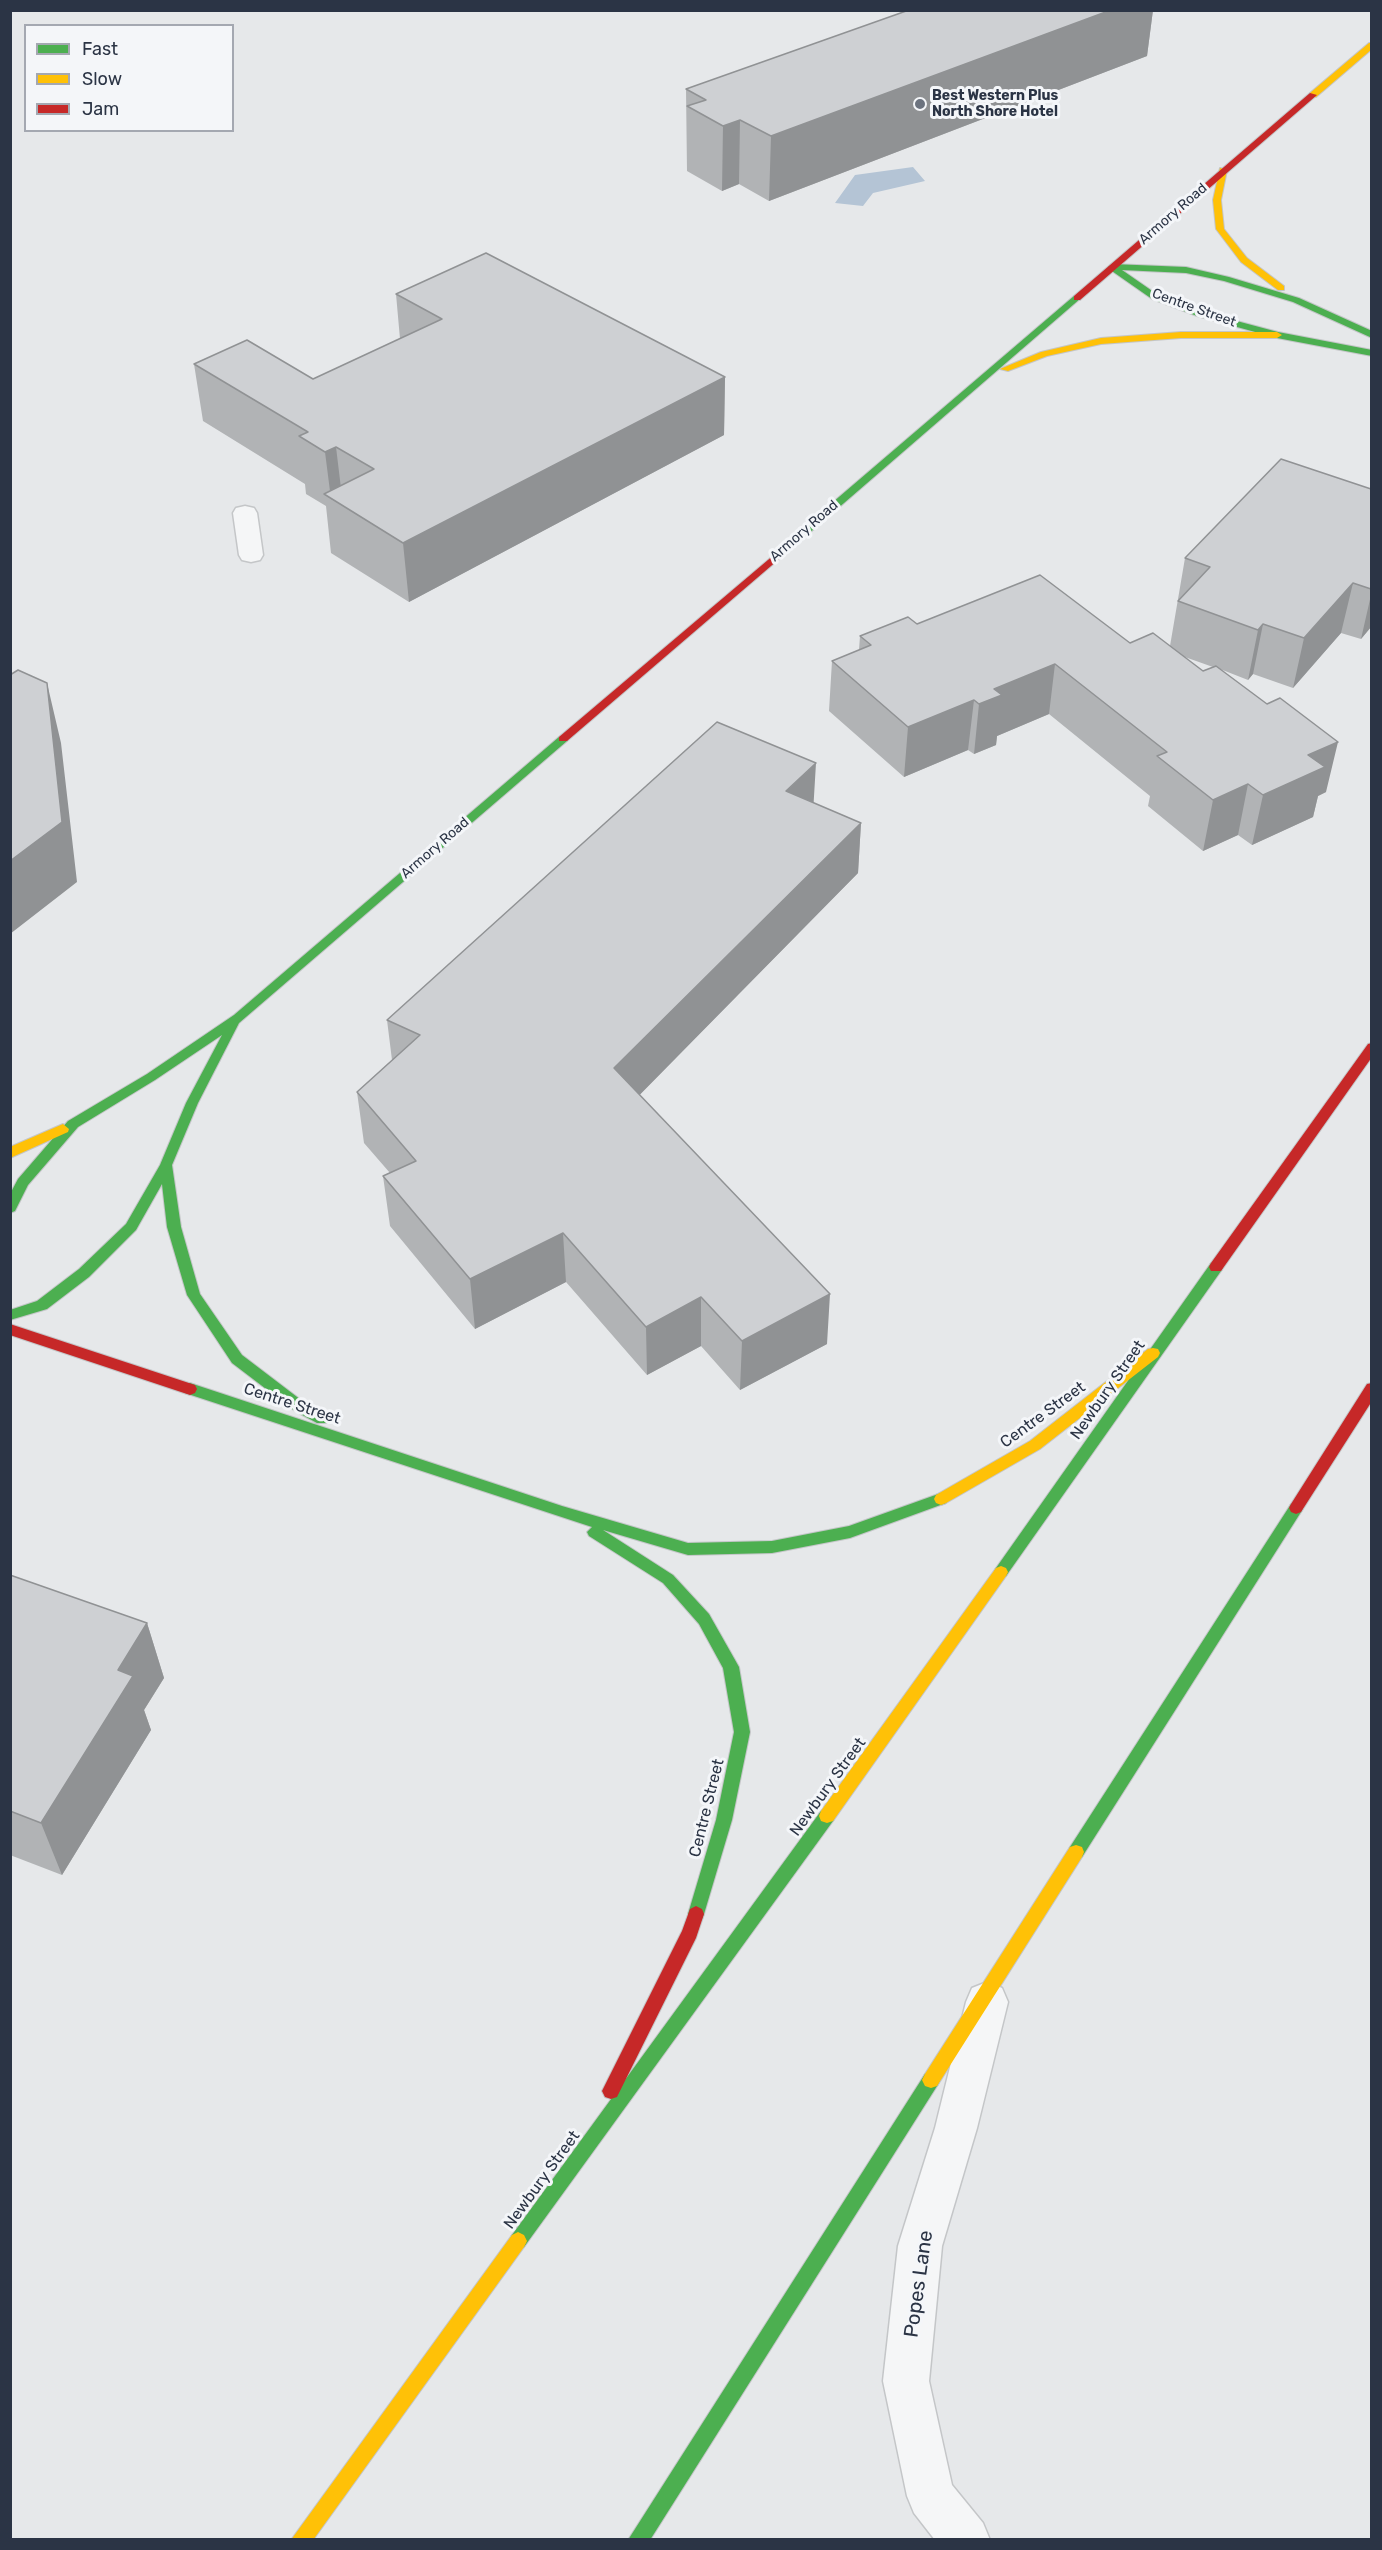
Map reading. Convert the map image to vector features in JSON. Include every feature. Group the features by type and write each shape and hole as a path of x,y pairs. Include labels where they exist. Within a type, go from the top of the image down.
{"main road":[{"name":"Armory Road","path":"10,1208 23,1182 73,1124 151,1077 238,1018 978,380 1371,45"},
{"path":"1223,170 1217,200 1220,229 1244,260 1296,300"},
{"name":"Centre Street","path":"1112,267 1186,270 1226,279 1296,300 1371,334"},
{"name":"Centre Street","path":"1112,267 1155,297 1200,314 1277,335 1371,353"},
{"path":"978,380 1044,354 1101,341 1181,334 1277,335"},
{"name":"Armory Road","path":"10,1316 42,1305 84,1273 131,1227 166,1165 192,1102 238,1018"},
{"name":"Newbury Street","path":"301,2540 886,1735 1371,1047"},
{"path":"10,1153 73,1124"},
{"path":"166,1165 174,1227 194,1295 237,1359 300,1407 388,1453"},
{"name":"Centre Street","path":"10,1329 562,1512 688,1549 772,1547 850,1532 933,1504 1035,1444 1155,1352"},
{"path":"638,2540 1371,1388"},
{"name":"Centre Street","path":"562,1512 668,1579 704,1619 731,1666 742,1732 724,1820 690,1934 575,2162"}],"street":[{"path":"244,513 251,555"},
{"name":"Popes Lane","path":"966,2540 931,2496 906,2381 920,2246 956,2128 991,1986"}],"water":[{"path":"913,167 925,181 873,193 863,206 835,203 855,175"}],"building":[{"path":"909,10 1111,10 771,136 740,120 723,126 687,106 706,100 686,89"},
{"path":"486,253 725,377 403,543 324,494 374,469 336,447 325,452 299,436 308,432 194,364 247,340 313,379 442,319 396,294"},
{"path":"1281,459 1371,489 1371,589 1353,583 1304,638 1263,624 1258,630 1178,601 1210,567 1185,558"},
{"path":"1040,575 1130,643 1153,633 1203,671 1216,666 1267,704 1280,698 1338,742 1308,755 1325,767 1263,795 1248,784 1213,800 1157,756 1167,752 1055,664 994,689 1002,695 979,704 974,700 908,727 832,661 871,645 860,636 908,617 917,624"},
{"path":"18,670 47,683 62,822 10,861 10,675"},
{"path":"717,722 816,763 786,791 861,823 614,1068 830,1294 742,1341 701,1297 646,1327 563,1233 470,1279 383,1176 416,1161 357,1092 420,1035 387,1020"},
{"path":"10,1575 147,1623 118,1670 133,1676 41,1823 10,1811"}],"traffic: fast":[{"path":"1112,267 1155,297 1200,314 1277,335 1372,353"},
{"path":"1112,267 1186,270 1226,279 1296,300 1372,335"},
{"path":"788,546 1077,298"},
{"path":"10,1208 23,1182 73,1124 151,1077 238,1018 563,739"},
{"path":"10,1315 42,1305 84,1273 131,1227 166,1165 192,1103 234,1024"},
{"path":"166,1165 174,1227 194,1295 237,1359 300,1407 322,1419"},
{"path":"1001,1572 1216,1267"},
{"path":"190,1389 562,1512 688,1549 772,1547 850,1532 941,1499"},
{"path":"1076,1852 1296,1508"},
{"path":"594,1532 668,1579 704,1619 731,1667 742,1732 724,1820 696,1914"},
{"path":"518,2241 827,1816"},
{"path":"638,2540 931,2080"}],"traffic: slow":[{"path":"1313,95 1372,45"},
{"path":"1223,170 1217,200 1220,229 1244,260 1281,288"},
{"path":"1005,369 1044,354 1101,341 1181,335 1277,335"},
{"path":"10,1153 63,1129"},
{"path":"941,1499 1035,1445 1153,1353"},
{"path":"827,1816 1001,1572"},
{"path":"931,2080 1076,1852"},
{"path":"301,2540 518,2241"}],"traffic: jam":[{"path":"1077,298 1313,95"},
{"path":"563,739 788,546"},
{"path":"1216,1267 1372,1047"},
{"path":"10,1329 190,1389"},
{"path":"1296,1508 1372,1388"},
{"path":"611,2091 690,1933 696,1914"}],"place":[{"name":"Best Western Plus North Shore Hotel","path":"920,104"}]}
